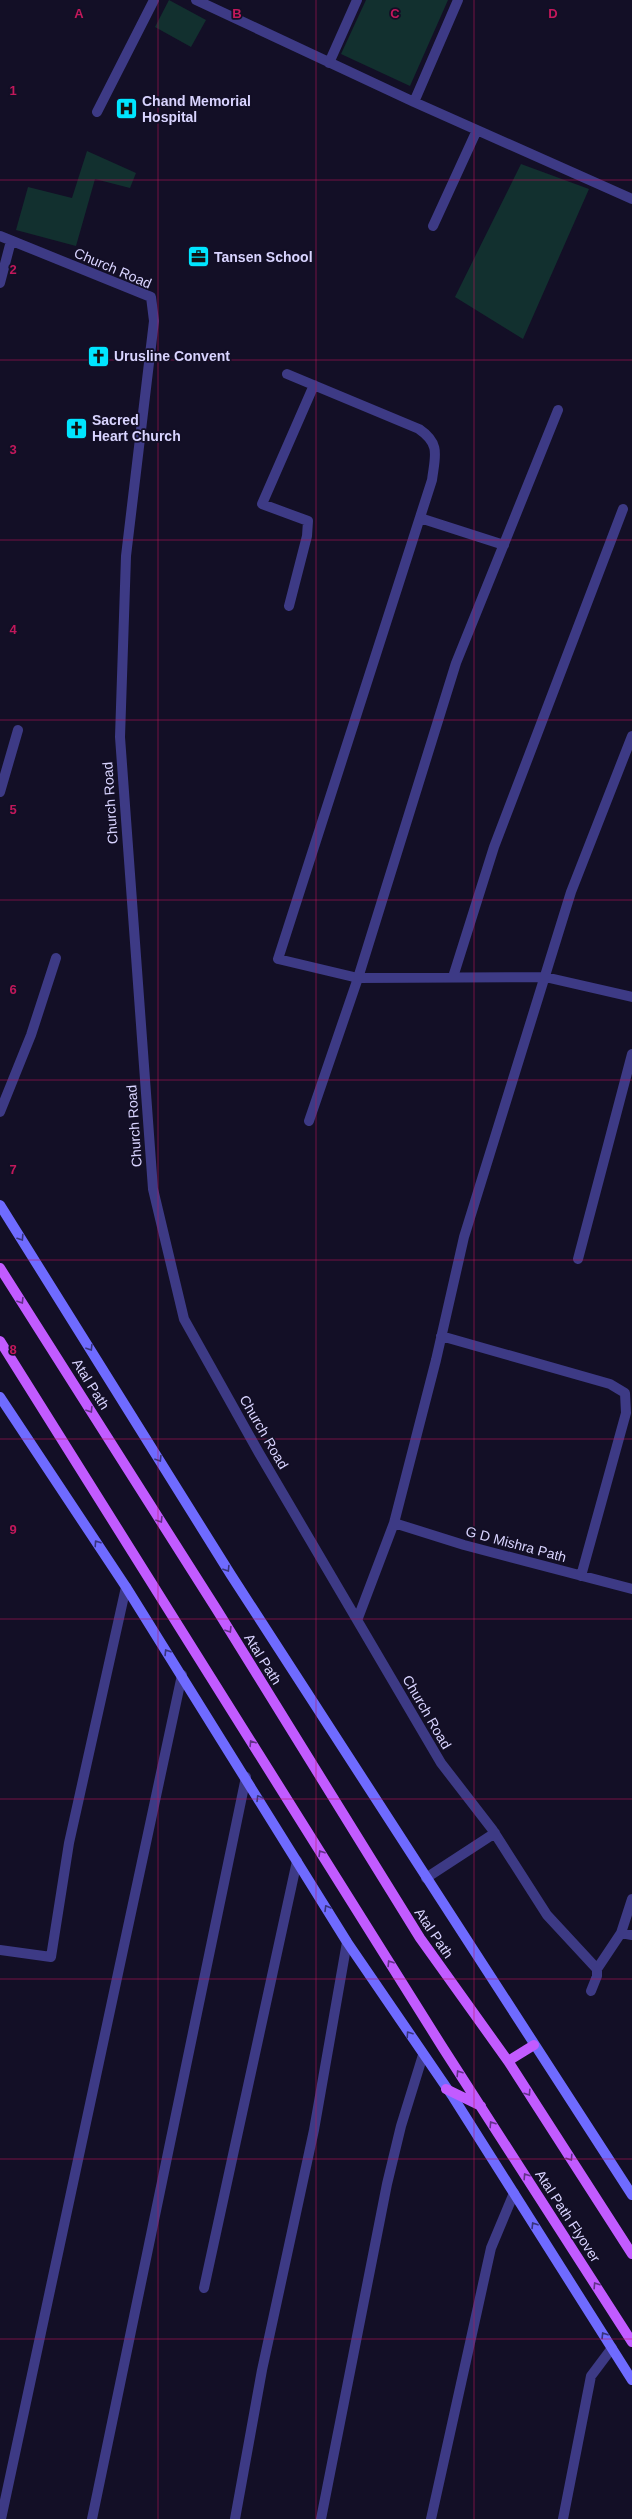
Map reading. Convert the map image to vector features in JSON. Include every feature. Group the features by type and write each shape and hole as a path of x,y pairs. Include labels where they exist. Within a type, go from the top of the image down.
{"main road":[{"name":"Atal Path","path":"0,1268 212,1603 420,1938 508,2061"},
{"path":"0,1341 481,2106"},
{"path":"534,2045 508,2061 632,2254"},
{"path":"446,2088 481,2106"},
{"name":"Atal Path Flyover","path":"481,2106 632,2342"}],"street":[{"path":"97,112 154,0"},
{"path":"196,0 414,102 632,199"},
{"path":"329,63 357,0"},
{"path":"414,102 458,0"},
{"path":"433,226 477,130"},
{"name":"Church Road","path":"0,236 151,297 154,321 126,556 120,736 152,1189 184,1319 259,1453 358,1618 441,1763 495,1833 547,1915 597,1969"},
{"path":"0,283 11,241"},
{"path":"287,374 419,429 430,437 435,447 432,480 278,959 358,978 545,977 632,997"},
{"path":"289,606 307,536 308,521 262,504 314,385"},
{"path":"309,1121 358,978 456,664 558,410"},
{"path":"454,977 494,847 623,509"},
{"path":"420,518 504,545"},
{"path":"0,792 18,730"},
{"path":"358,1618 394,1523 464,1237 570,892 632,736"},
{"path":"0,1112 31,1035 56,958"},
{"path":"578,1259 632,1054"},
{"path":"0,1205 231,1575 632,2195"},
{"path":"441,1336 610,1384 625,1393 626,1413 581,1576"},
{"path":"0,1397 126,1587 246,1777 347,1942 446,2088 514,2192 632,2380"},
{"name":"G D Mishra Path","path":"394,1523 632,1589"},
{"path":"0,1950 51,1958 69,1843 126,1587"},
{"path":"1,2519 182,1675"},
{"path":"92,2519 246,1777"},
{"path":"426,1878 495,1833"},
{"path":"204,2288 297,1860"},
{"path":"591,1991 597,1976 597,1969 621,1933 632,1899"},
{"path":"621,1933 632,1935"},
{"path":"235,2519 262,2370 314,2130 347,1942"},
{"path":"320,2519 387,2184 401,2126 423,2055"},
{"path":"431,2519 491,2248 514,2192"},
{"path":"563,2519 591,2376 612,2348"}],"green space":[{"path":"169,0 206,20 191,47 155,27"},
{"path":"366,0 448,0 410,86 341,54"},
{"path":"87,151 136,173 130,188 95,179 76,246 16,230 28,187 72,198"},
{"path":"521,164 589,189 523,339 455,297"}],"place":[{"name":"Chand Memorial Hospital","path":"126,109"},
{"name":"Tansen School","path":"198,257"},
{"name":"Urusline Convent","path":"98,356"},
{"name":"Sacred Heart Church","path":"76,428"}]}
